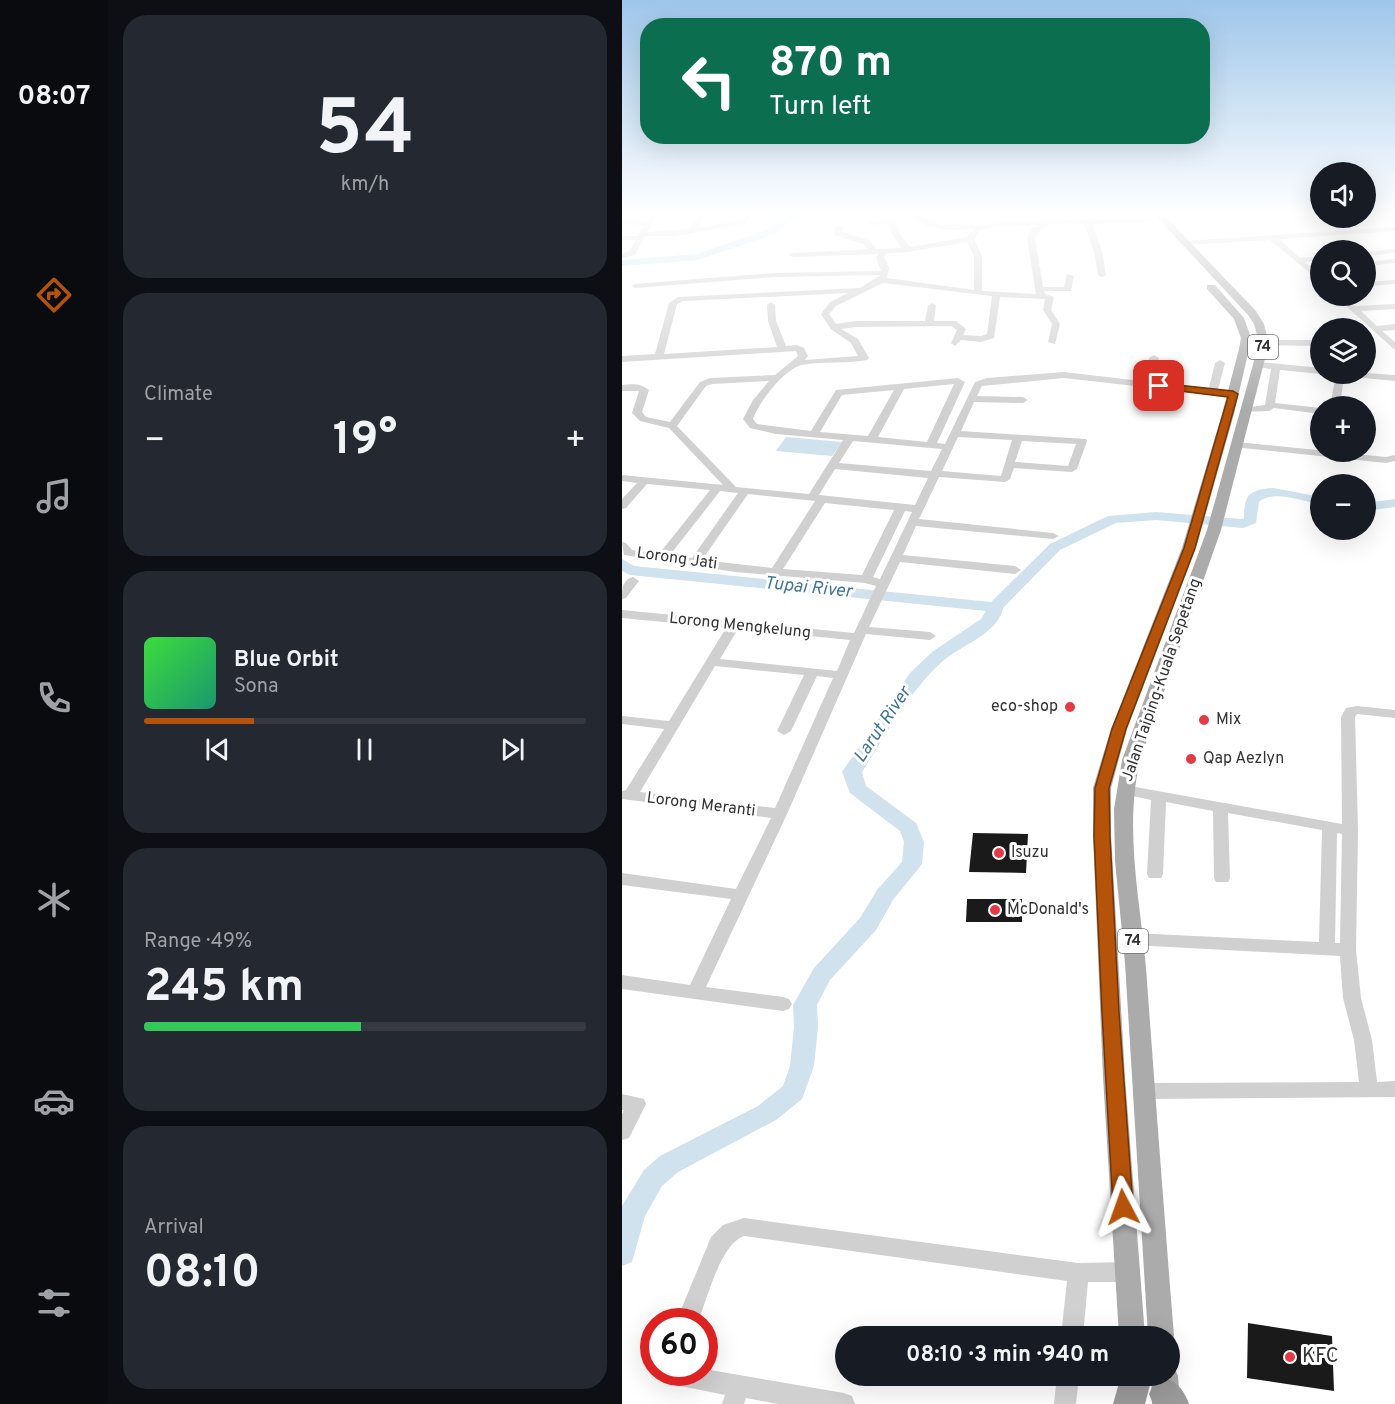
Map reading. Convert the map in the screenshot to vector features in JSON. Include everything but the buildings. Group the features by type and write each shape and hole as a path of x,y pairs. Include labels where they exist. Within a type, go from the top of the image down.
{"main road":[{"name":"Jalan Taiping-Kuala Sepetang","path":"1131,1326 1114,1077 1102,836 1102,788 1119,729 1196,529 1246,338 1239,318 1204,281"},
{"name":"74","path":"1220,281 1252,313 1259,324 1264,343"},
{"name":"Jalan Taiping-Kuala Sepetang","path":"1160,1326 1133,939 1123,839 1124,790 1131,760 1214,531 1264,343"}],"street":[{"path":"635,286 705,281"},
{"path":"799,363 864,358 854,341 844,337 828,320 826,311 839,301 865,290 878,281"},
{"path":"909,281 996,294 1041,293 1069,288 1070,281"},
{"path":"978,281 978,293"},
{"path":"1039,281 1041,293 1050,298 1047,310 1056,324 1052,342"},
{"path":"1376,283 1394,282"},
{"path":"659,356 673,303 681,299 865,290"},
{"path":"835,327 942,322 959,325 962,329 956,340 981,339 991,336 996,294"},
{"path":"771,305 772,321 782,347"},
{"path":"929,322 932,306"},
{"path":"1351,306 1364,318"},
{"path":"1354,309 1394,306"},
{"path":"1376,329 1394,327"},
{"path":"1376,329 1394,347"},
{"path":"1264,343 1310,343"},
{"path":"622,358 782,347 801,350 803,356 799,363 778,378 752,409 749,415 750,422 763,429 949,447"},
{"path":"1144,384 1154,358"},
{"path":"1213,392 1220,363"},
{"path":"1259,365 1310,370"},
{"path":"1246,410 1265,410 1270,405 1276,367"},
{"path":"695,992 780,814 918,508 923,503 978,384 987,381 1052,375 1233,394"},
{"path":"1376,376 1394,378"},
{"path":"672,426 703,384 710,381 778,378"},
{"path":"814,434 839,392 953,380 960,382 931,445"},
{"path":"871,439 901,386"},
{"path":"622,387 637,387 644,390 637,413 643,419 672,426 733,490"},
{"path":"971,399 1023,400"},
{"path":"1270,405 1310,410"},
{"path":"955,434 1082,441 1072,469 1009,465"},
{"path":"776,571 850,437"},
{"path":"832,466 1005,479 1018,437"},
{"path":"1237,445 1386,460 1394,458"},
{"path":"622,478 918,508"},
{"path":"622,506 644,480"},
{"path":"663,558 717,488"},
{"path":"695,562 745,491"},
{"path":"866,579 901,507"},
{"path":"912,522 1053,536"},
{"name":"Lorong Jati","path":"622,545 628,553 663,558 735,568 866,579 881,591"},
{"path":"896,558 1015,570"},
{"path":"622,595 633,581"},
{"name":"Lorong Mengkelung","path":"622,614 734,625 930,636"},
{"path":"626,796 673,726 734,625"},
{"path":"711,662 842,675"},
{"path":"784,731 812,673"},
{"path":"1369,1090 1363,1040 1352,998 1348,950 1350,831 1348,717 1351,711 1357,710 1394,714"},
{"path":"622,720 673,726"},
{"path":"1124,790 1350,831"},
{"name":"Lorong Meranti","path":"626,796 780,814"},
{"path":"1155,874 1159,797"},
{"path":"1220,807 1222,878"},
{"path":"1327,949 1330,827"},
{"path":"622,879 742,895"},
{"path":"1133,939 1348,950"},
{"path":"622,982 783,1004"},
{"path":"1144,1091 1394,1089"},
{"path":"622,1132 629,1103"},
{"path":"693,1308 718,1244 730,1230 744,1227 1078,1273 1128,1272"},
{"path":"1073,1326 1078,1273"},
{"path":"710,1386 737,1395 844,1404"},
{"path":"1065,1404 1067,1386"}],"water":[{"path":"786,437 842,442 832,456 776,451"}],"waterway":[{"name":"Larut River","path":"995,607 1055,547 1113,519 1156,516 1243,524 1251,520 1251,505 1256,496 1273,493 1310,498"},
{"name":"Larut River","path":"1376,506 1395,503"},
{"name":"Tupai River","path":"622,564 630,570 995,607"},
{"name":"Larut River","path":"622,1253 632,1213 653,1178 669,1164 767,1113 793,1092 802,1066 806,1027 805,1005 822,974 868,924 885,895 912,864 914,842 909,828 857,789 852,772 916,677 938,656 987,623 993,617 995,607"}],"place":[{"name":"eco-shop","path":"1070,707"},
{"name":"Mix","path":"1204,720"},
{"name":"Qap Aezlyn","path":"1191,759"},
{"name":"Isuzu","path":"999,853"},
{"name":"McDonald's","path":"995,910"},
{"name":"KFC","path":"1290,1357"}],"route":[{"path":"1123,1207 1110,1012 1102,788 1119,729 1201,512 1233,394 1159,386"}]}
